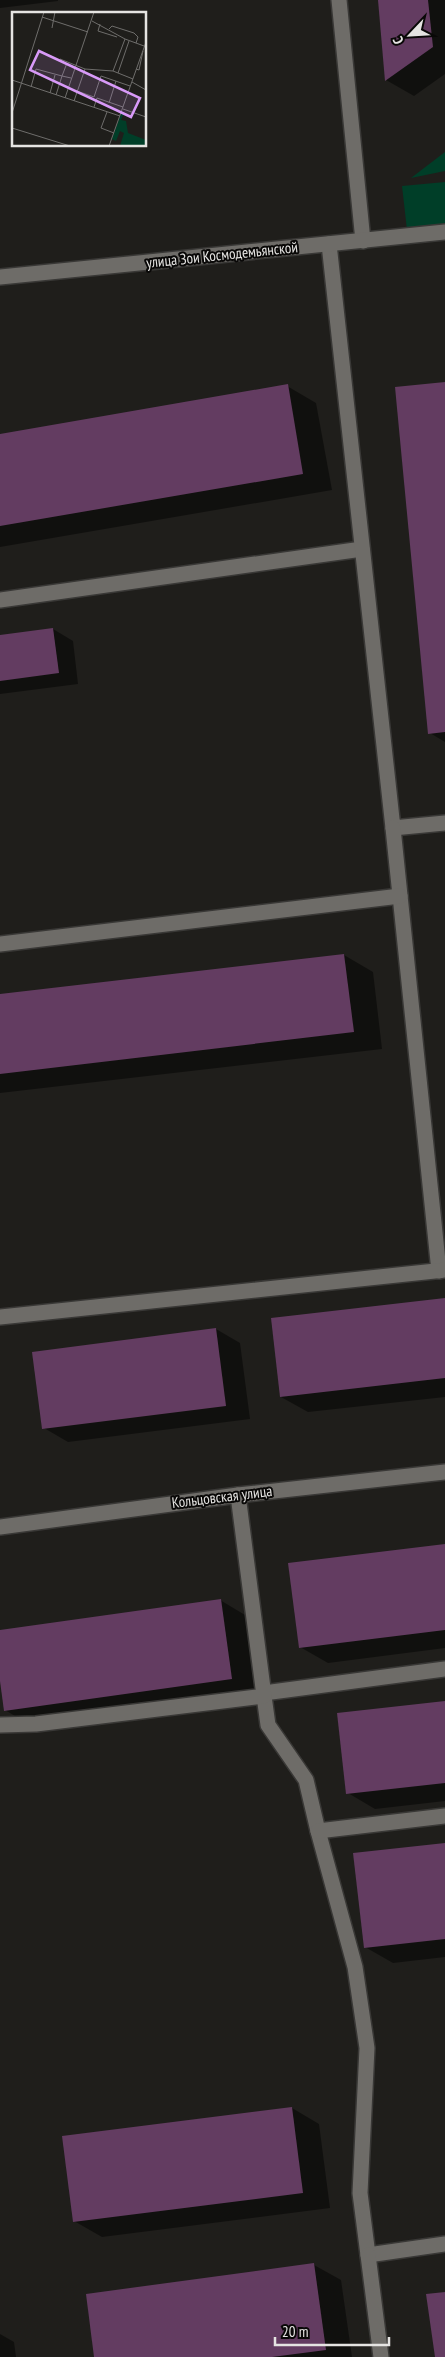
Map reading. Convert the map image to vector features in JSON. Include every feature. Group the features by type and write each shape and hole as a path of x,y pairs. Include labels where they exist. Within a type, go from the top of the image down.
{"street":[{"path":"339,0 363,241"},
{"name":"улица Зои Космодемьянской","path":"0,277 445,232"},
{"path":"0,1316 442,1271 329,244"},
{"path":"0,600 362,549"},
{"path":"393,828 445,823"},
{"path":"0,944 400,896"},
{"name":"Кольцовская улица","path":"0,1527 238,1494 445,1472"},
{"path":"238,1494 268,1725 306,1780 355,1967 368,2048 360,2193 381,2357"},
{"path":"0,1725 36,1724 264,1695 445,1669"},
{"path":"318,1831 445,1816"},
{"path":"368,2255 445,2244"}],"green space":[{"path":"445,152 445,171 411,178"},
{"path":"445,182 445,226 407,230 402,186"}],"building":[{"path":"378,0 428,0 433,47 385,81"},
{"path":"445,382 445,732 428,734 395,387"},
{"path":"288,384 303,474 0,526 0,434"},
{"path":"53,628 59,673 0,681 0,635"},
{"path":"344,954 354,1032 0,1074 0,994"},
{"path":"445,1298 445,1378 280,1397 271,1318"},
{"path":"216,1328 226,1406 42,1429 32,1352"},
{"path":"445,1544 445,1630 299,1648 288,1563"},
{"path":"221,1599 232,1679 4,1711 0,1681 0,1630"},
{"path":"445,1701 445,1783 346,1794 337,1713"},
{"path":"445,1843 445,1939 364,1948 353,1853"},
{"path":"292,2107 303,2193 73,2222 62,2136"},
{"path":"314,2263 326,2350 272,2357 94,2357 86,2294"},
{"path":"445,2292 445,2357 435,2357 426,2294"}]}
